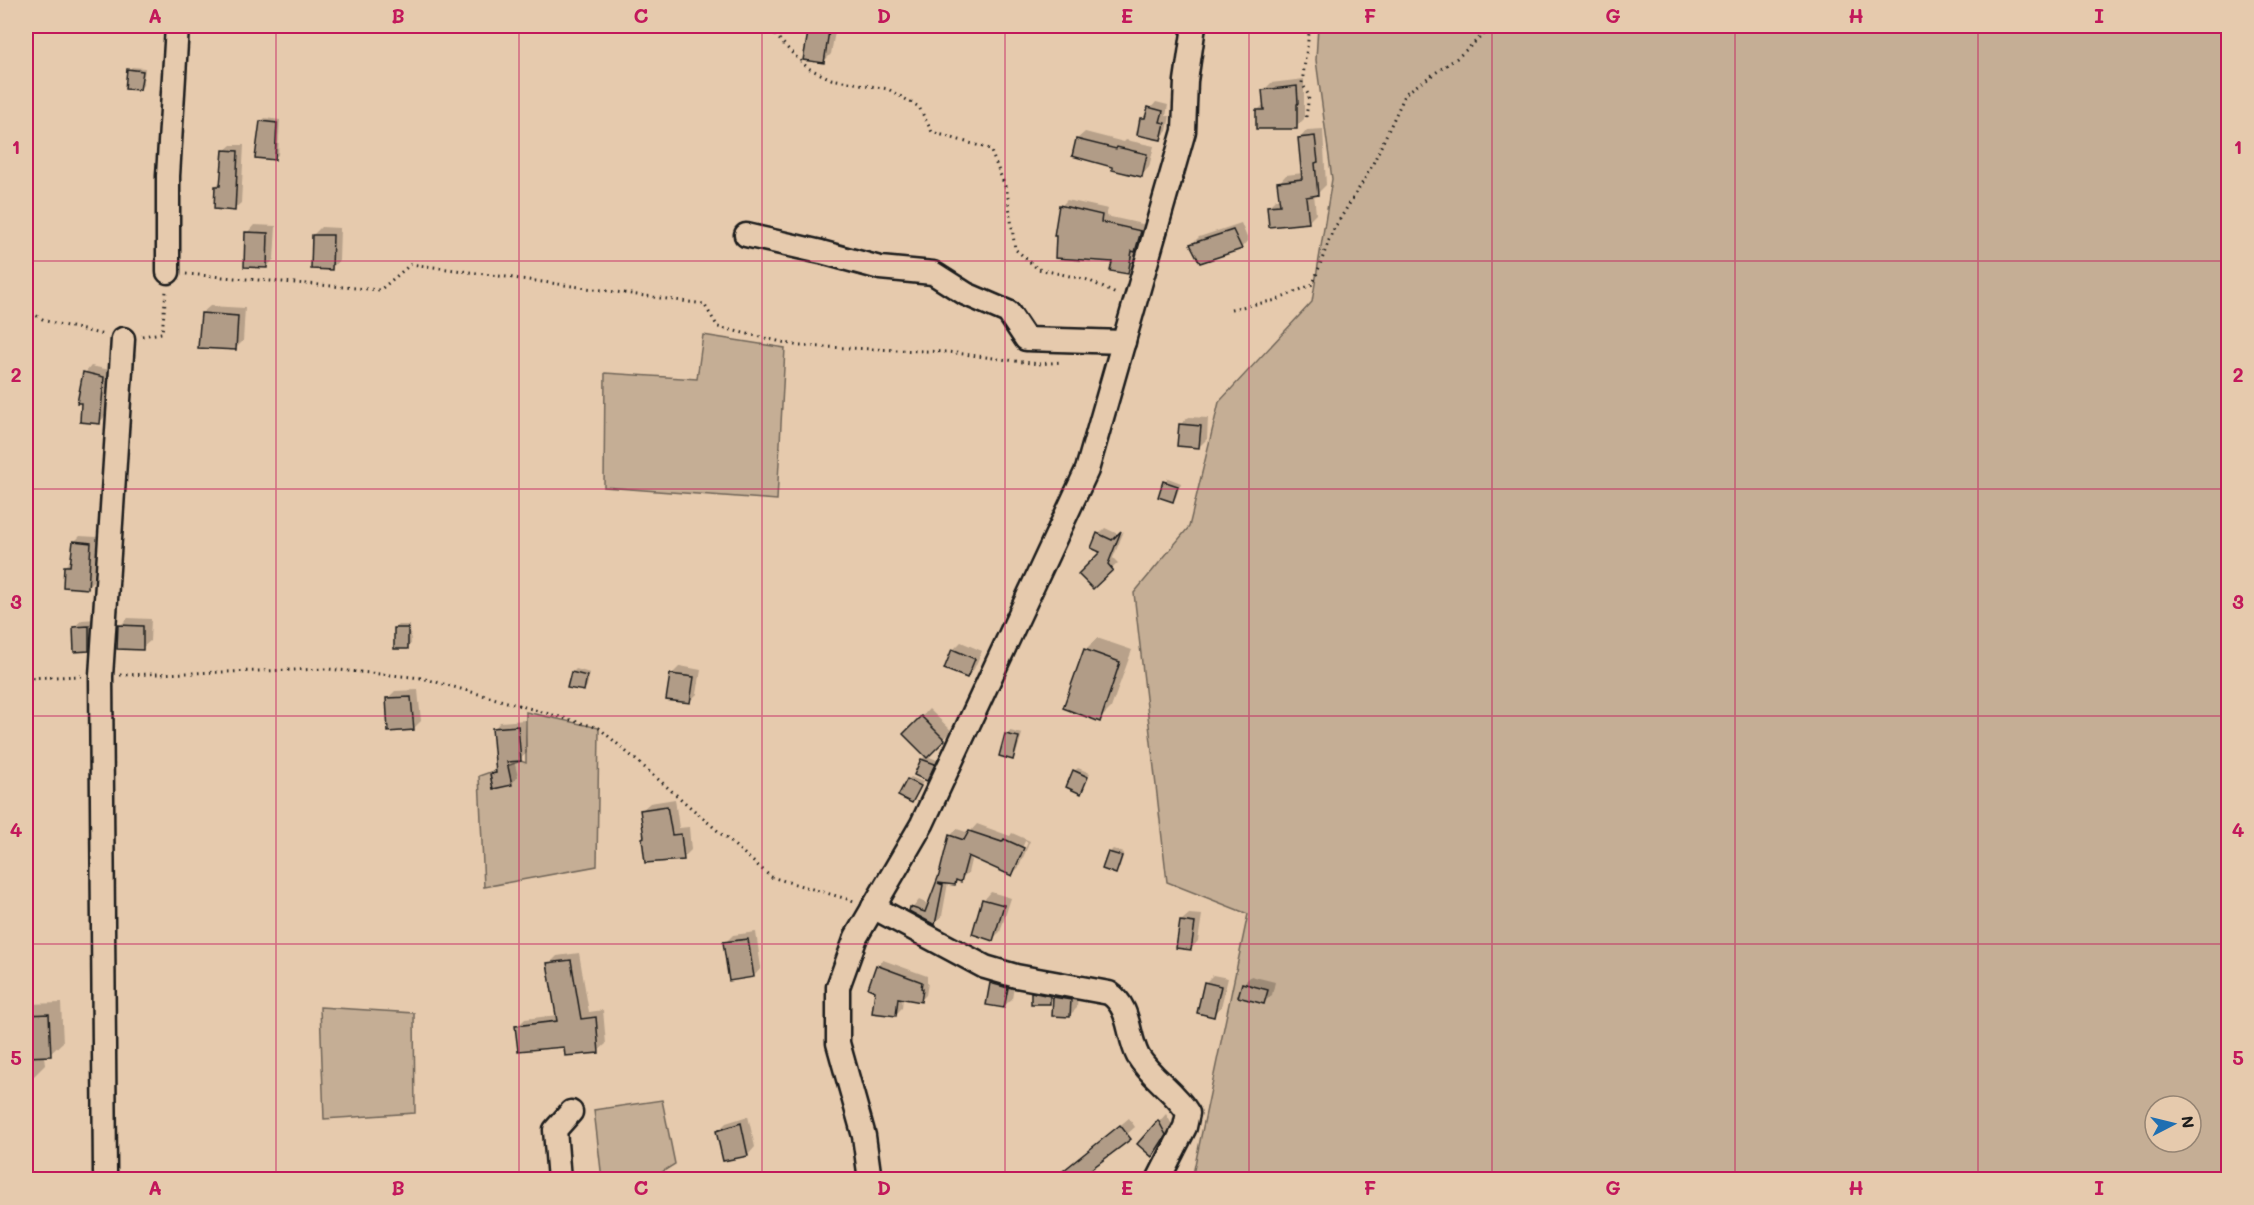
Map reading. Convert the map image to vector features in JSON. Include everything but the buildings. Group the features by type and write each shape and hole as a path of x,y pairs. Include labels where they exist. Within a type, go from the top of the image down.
{"street":[{"path":"168,272 168,176 177,26"},
{"path":"870,1179 864,1136 838,1043 838,987 856,937 922,824 1087,470 1184,131 1186,81 1194,26"},
{"path":"746,235 880,268 933,273 966,294 1008,312 1026,339 1124,342"},
{"path":"105,1173 102,675 123,339"},
{"path":"873,907 985,967 1016,976 1109,993 1118,999 1124,1010 1137,1054 1149,1071 1188,1113 1185,1127 1158,1179"},
{"path":"559,1179 555,1130 571,1112"}],"path":[{"path":"767,26 808,68 831,79 888,89 919,107 932,132 990,149 1007,191 1015,249 1038,269 1088,280 1135,304"},
{"path":"1306,117 1309,96 1302,83 1310,26"},
{"path":"1231,309 1277,300 1312,284 1332,232 1369,172 1406,93 1457,58 1493,26"},
{"path":"26,310 46,321 123,339 162,333 168,272 380,290 411,264 704,304 718,327 799,346 948,352 1038,364 1073,361"},
{"path":"26,678 328,669 422,678 599,728 771,877 873,907"}],"shaded area":[{"path":"1318,26 2228,26 2228,1179 1192,1179 1248,914 1167,882 1134,593 1189,527 1219,402 1312,302 1332,179 1316,60"},
{"path":"703,335 785,348 777,500 604,487 605,373 697,379"},
{"path":"526,712 599,728 597,866 484,887 479,776 521,761 526,763"},
{"path":"320,1007 414,1013 415,1113 324,1119"},
{"path":"662,1100 675,1164 651,1179 602,1179 594,1110"}]}
